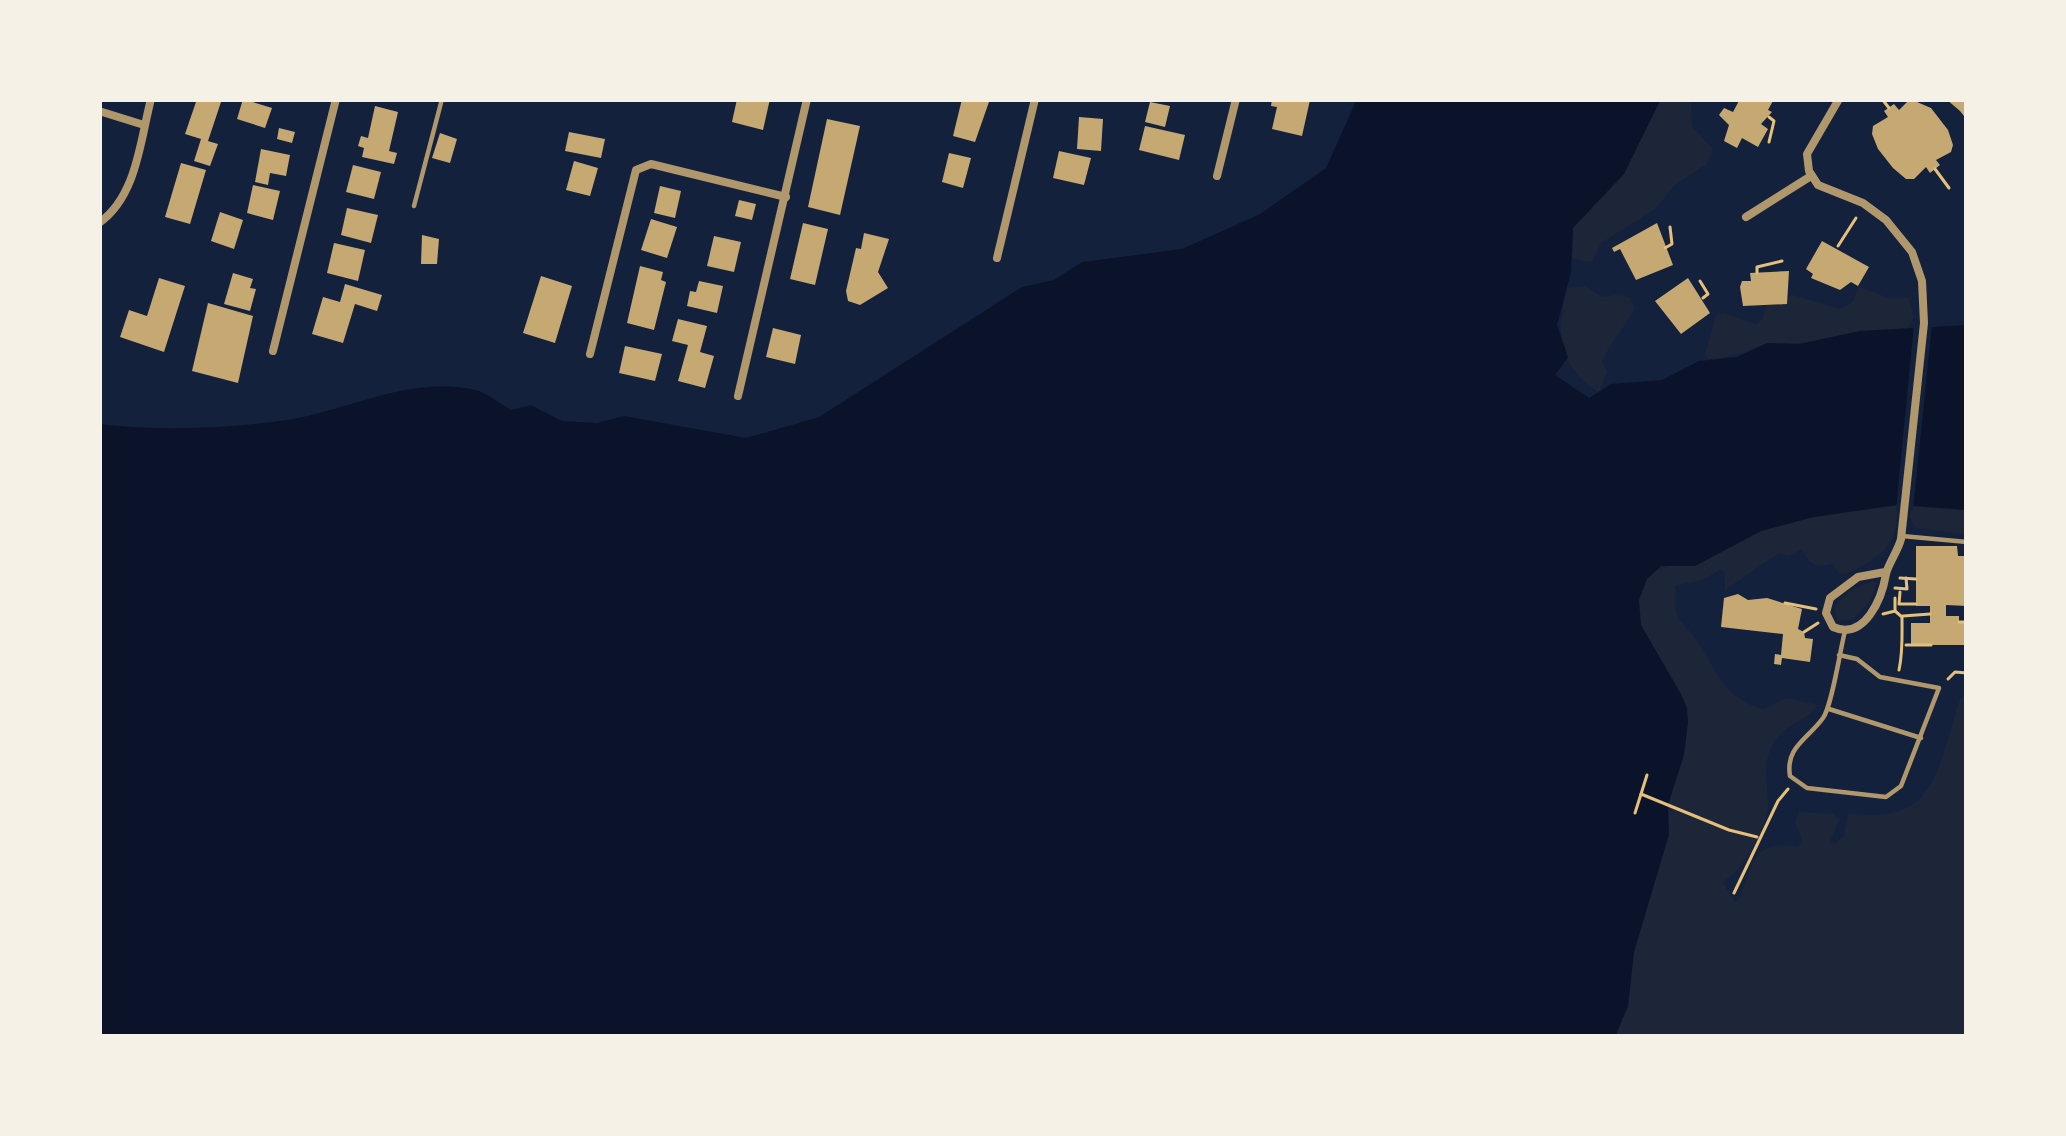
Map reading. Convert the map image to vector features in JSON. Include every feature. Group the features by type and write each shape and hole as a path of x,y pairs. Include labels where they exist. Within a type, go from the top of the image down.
{"street":[{"path":"99,224 122,201 152,99"},
{"path":"273,351 336,99"},
{"path":"738,396 807,99"},
{"path":"998,258 1035,99"},
{"path":"1217,176 1236,99"},
{"path":"1839,99 1807,154 1811,176 1824,188 1863,203 1905,240 1919,269 1924,323 1902,536 1874,608 1858,626 1845,631 1833,627 1828,619 1830,598 1858,577 1885,572"},
{"path":"99,111 145,125"},
{"path":"590,354 636,170 651,164 786,197"},
{"path":"1746,218 1811,176"}],"lane":[{"path":"415,206 442,99"},
{"path":"1902,536 1967,542"},
{"path":"1839,655 1857,659 1880,676 1939,688 1901,785 1886,797 1807,788 1794,781 1789,768 1790,757 1828,709 1839,655 1845,631"},
{"path":"1828,709 1921,738"}],"path":[{"path":"1882,99 1889,108"},
{"path":"1768,142 1774,130 1769,117"},
{"path":"1935,169 1949,188"},
{"path":"1838,246 1858,214"},
{"path":"1665,248 1672,244 1670,227"},
{"path":"1757,273 1757,268 1782,260"},
{"path":"1700,281 1708,294 1702,298"},
{"path":"1895,611 1895,588 1907,589 1904,578 1916,579"},
{"path":"1900,589 1899,604 1916,604"},
{"path":"1785,603 1818,609"},
{"path":"1880,613 1895,611 1902,617 1900,664"},
{"path":"1902,617 1930,614"},
{"path":"1804,632 1820,622"},
{"path":"1959,622 1967,622"},
{"path":"1904,645 1931,645"},
{"path":"1939,688 1955,672 1967,673"},
{"path":"1635,813 1647,775"},
{"path":"1734,893 1778,801 1794,781"},
{"path":"1641,794 1760,838"}],"shaded area":[{"path":"1357,99 1661,99 1624,174 1573,228 1571,272 1557,325 1568,357 1555,375 1589,398 1611,384 1662,380 1699,361 1737,357 1767,343 1800,344 1860,331 1967,325 1967,510 1897,505 1814,517 1761,531 1695,566 1661,566 1647,579 1639,600 1641,625 1681,694 1688,723 1684,755 1668,805 1669,834 1634,952 1628,1006 1615,1037 99,1037 99,424 169,428 263,423 406,390 455,387 479,391 511,410 531,405 562,421 597,423 624,416 746,438 819,417 1022,287 1054,280 1082,262 1182,249 1260,214 1326,168"},
{"path":"1661,99 1691,99 1692,126 1713,149 1707,164 1676,184 1655,209 1601,243 1592,262 1572,259 1573,228 1639,141"},
{"path":"1585,286 1602,297 1622,294 1635,308 1602,362 1607,371 1599,393 1575,371 1561,334 1567,288"},
{"path":"1858,286 1888,298 1909,298 1914,317 1907,330 1768,344 1708,359 1705,355 1716,316 1723,313 1756,324 1763,319 1766,305 1793,295 1840,309 1853,302"},
{"path":"1897,505 1895,531 1886,548 1847,574 1839,573 1833,564 1813,564 1801,549 1788,556 1779,553 1725,590 1725,573 1720,569 1675,586 1676,612 1722,681 1739,698 1764,709 1787,698 1818,705 1780,734 1768,755 1764,825 1747,858 1723,882 1735,902 1763,850 1798,847 1802,840 1795,821 1799,812 1833,814 1839,820 1830,842 1836,843 1844,836 1848,813 1900,811 1916,801 1938,769 1967,691 1967,1037 1615,1037 1628,1006 1634,952 1669,835 1668,805 1687,708 1642,628 1639,600 1643,587 1657,571 1711,557 1777,526"},
{"path":"1913,505 1967,510 1967,534 1916,528 1909,516"},
{"path":"1877,582 1870,601 1853,619 1837,621 1835,608 1843,598 1859,586"}],"pier":[{"path":"1932,324 1913,510 1896,509 1914,325"}],"building":[{"path":"197,99 222,99 208,141 218,144 210,166 194,161 201,139 185,134"},
{"path":"243,99 272,108 265,128 237,119"},
{"path":"737,99 770,99 763,130 732,122"},
{"path":"962,99 990,99 975,142 953,136"},
{"path":"1272,99 1310,100 1302,136 1272,129 1277,107 1271,106"},
{"path":"1740,99 1774,99 1768,110 1772,112 1761,124 1768,129 1758,147 1742,138 1737,148 1724,141 1729,125 1719,115 1724,108 1733,112"},
{"path":"1910,99 1931,108 1953,145 1951,152 1936,160 1940,165 1930,173 1926,167 1914,179 1906,179 1878,149 1872,134 1873,126 1888,117 1884,111 1894,104 1899,110"},
{"path":"1946,99 1967,99 1967,120 1960,111"},
{"path":"1150,102 1170,106 1165,127 1145,122"},
{"path":"375,106 398,112 389,151 397,153 394,164 362,157 364,148 358,146 361,136 368,138"},
{"path":"1079,117 1103,119 1101,151 1077,149"},
{"path":"827,119 860,126 840,215 808,207"},
{"path":"1145,126 1185,135 1179,160 1139,150"},
{"path":"279,128 295,132 292,143 277,139"},
{"path":"569,132 605,139 601,158 565,151"},
{"path":"440,133 457,139 450,163 432,158"},
{"path":"261,149 290,155 286,176 270,173 268,185 255,182"},
{"path":"1059,151 1091,158 1084,185 1053,178"},
{"path":"949,153 971,158 963,188 942,182"},
{"path":"574,161 598,168 590,196 566,190"},
{"path":"181,163 206,170 190,224 165,217"},
{"path":"353,165 381,172 374,199 346,192"},
{"path":"253,185 280,191 273,220 247,213"},
{"path":"660,186 681,191 675,218 654,213"},
{"path":"739,200 756,204 752,220 735,216"},
{"path":"347,208 378,215 371,243 341,235"},
{"path":"220,212 243,220 234,249 211,241"},
{"path":"651,219 677,227 667,258 641,250"},
{"path":"803,223 828,229 815,285 790,279"},
{"path":"1657,223 1673,265 1636,280 1620,249 1614,252 1612,248"},
{"path":"864,233 889,239 878,272 888,288 860,305 848,301 846,291"},
{"path":"422,235 439,239 437,264 421,264"},
{"path":"714,236 741,242 734,272 707,266"},
{"path":"1822,241 1869,267 1858,286 1851,282 1840,290 1811,278 1813,274 1806,269"},
{"path":"334,243 365,250 358,281 327,273"},
{"path":"640,266 663,272 661,280 666,282 654,330 627,323"},
{"path":"1789,271 1787,304 1743,306 1740,287 1742,281 1751,281 1750,273"},
{"path":"233,273 253,279 250,288 256,289 250,311 224,304"},
{"path":"541,276 572,286 555,343 523,333"},
{"path":"159,278 185,286 164,352 120,337 129,310 147,316"},
{"path":"1688,278 1710,313 1681,334 1655,301"},
{"path":"699,281 723,286 717,313 687,306 690,291 696,292"},
{"path":"345,284 382,295 377,311 355,304 343,343 312,334 323,297 340,302"},
{"path":"208,303 253,316 238,383 192,371"},
{"path":"678,319 707,326 700,352 714,356 705,388 678,381 688,345 672,341"},
{"path":"773,328 801,335 795,364 766,357"},
{"path":"625,346 662,354 655,381 619,373"},
{"path":"1916,546 1957,546 1958,556 1967,556 1967,606 1946,605 1946,616 1959,616 1959,623 1967,623 1967,645 1911,645 1911,623 1930,623 1930,606 1916,606"},
{"path":"1738,594 1802,609 1798,629 1805,638 1813,639 1810,662 1782,658 1781,665 1774,664 1775,654 1781,655 1783,634 1721,627 1724,598"}]}
